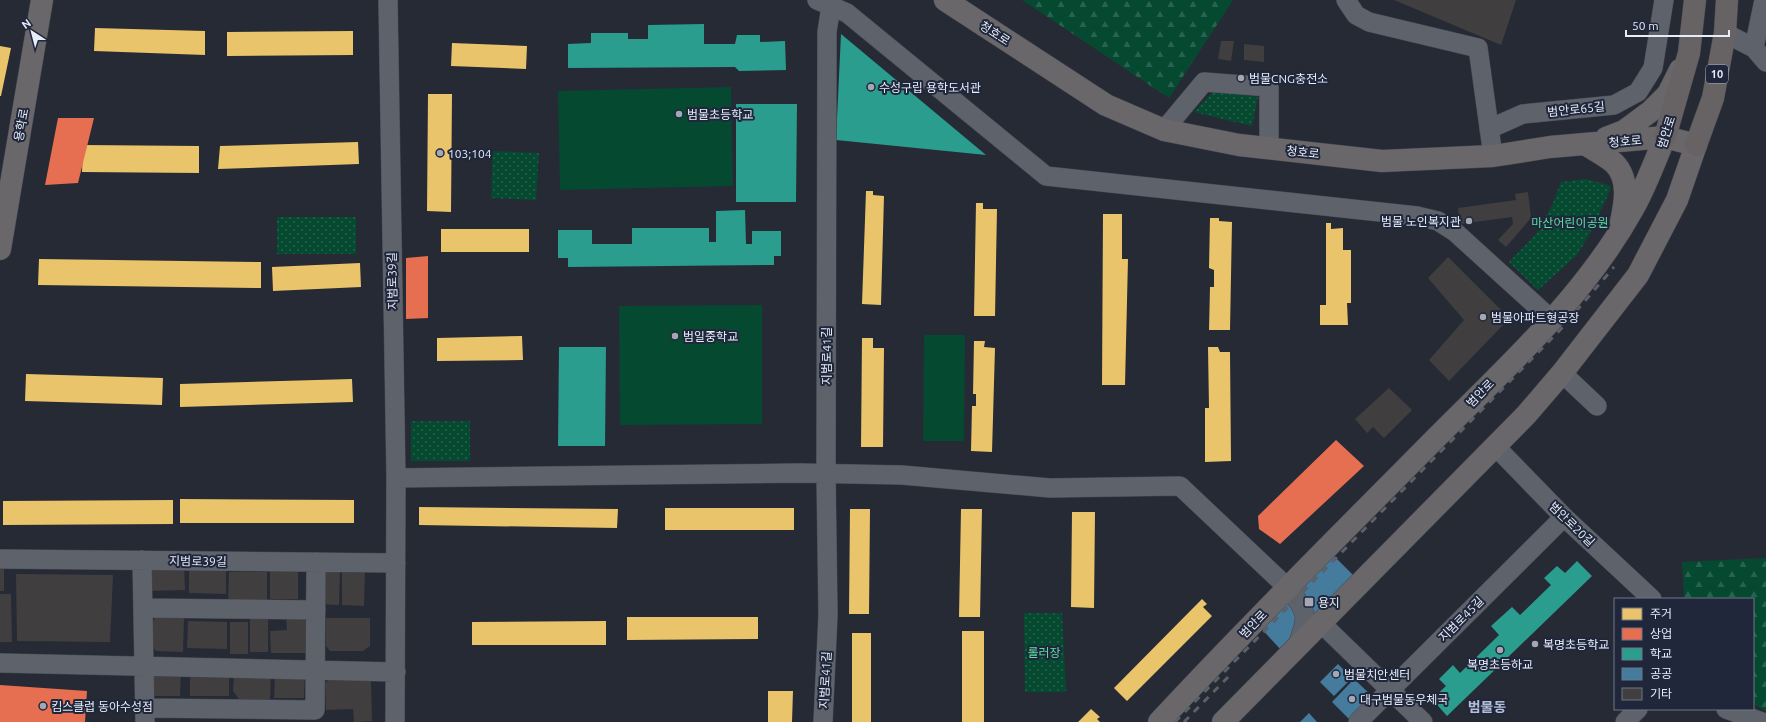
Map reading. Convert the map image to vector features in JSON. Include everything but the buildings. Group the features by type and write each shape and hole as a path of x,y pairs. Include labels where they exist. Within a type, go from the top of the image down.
{"highway":[{"name":"범안로","path":"1665,137 1689,53 1695,0"},
{"name":"10","path":"1696,144 1713,98 1725,33 1728,0"}],"main road":[{"name":"용학로","path":"0,249 42,0"},
{"name":"청호로","path":"945,0 1106,104 1164,130 1239,145 1382,161 1493,156 1550,147 1665,137 1696,144"},
{"path":"1585,144 1624,131 1651,111 1668,94 1689,53"},
{"name":"범안로","path":"1162,721 1288,588 1552,320 1597,264 1618,234 1648,181 1665,137"},
{"path":"1585,144 1614,164 1624,179 1624,206 1618,234"},
{"name":"10","path":"1321,624 1526,415 1562,373 1638,275 1677,200 1696,144"},
{"path":"1223,722 1321,624"}],"street":[{"name":"지범로39길","path":"388,0 396,478 395,722"},
{"path":"1346,0 1356,15 1369,22 1478,48 1493,156"},
{"name":"범안로65길","path":"1489,129 1523,114 1614,105 1638,92 1653,68 1664,0"},
{"path":"1754,48 1764,0"},
{"path":"824,3 847,13 1046,176 1417,216 1438,221 1455,232 1552,320"},
{"name":"지범로41길","path":"823,722 828,615 826,474 827,32 824,3"},
{"path":"1725,33 1754,48 1766,62"},
{"path":"1164,130 1204,82 1269,87 1269,149"},
{"path":"1562,373 1597,406"},
{"name":"범안로20길","path":"1495,446 1564,517 1651,598"},
{"path":"396,478 826,474 902,475 1050,488 1180,486 1288,588 1302,607 1306,623 1296,649"},
{"name":"지범로45길","path":"1358,722 1564,517"},
{"name":"지범로39길","path":"0,559 396,563"},
{"path":"142,560 145,715 315,710 316,562"},
{"path":"143,608 316,610"},
{"path":"1321,624 1423,722"},
{"path":"0,663 144,665 396,672"},
{"path":"1625,722 1637,710"},
{"path":"1728,710 1752,720"}],"green space":[{"path":"1022,0 1233,0 1169,98"},
{"path":"731,87 733,186 560,190 558,91"},
{"path":"1214,91 1258,97 1252,126 1194,112"},
{"path":"493,151 539,153 536,200 491,198"},
{"name":"마산어린이공원","path":"1586,179 1608,185 1611,188 1591,232 1577,255 1538,290 1509,262 1537,233 1553,203 1561,182"},
{"path":"277,217 356,217 356,254 277,254"},
{"path":"762,305 762,424 620,425 619,306"},
{"path":"924,335 965,335 964,441 923,441"},
{"path":"411,421 470,421 470,461 411,461"},
{"path":"1766,558 1766,711 1754,705 1754,598 1684,598 1682,562"},
{"name":"롤러장","path":"1024,613 1062,613 1066,692 1025,692"}],"railway":[{"path":"1175,722 1560,330 1614,267"},
{"path":"1184,722 1232,673"}],"place":[{"name":"범물CNG충전소","path":"1241,78"},
{"name":"수성구립 용학도서관","path":"871,87"},
{"name":"범물초등학교","path":"679,114"},
{"name":"103;104","path":"440,153"},
{"name":"범물 노인복지관","path":"1469,221"},
{"name":"범물아파트형공장","path":"1483,317"},
{"name":"범일중학교","path":"675,336"},
{"name":"용지","path":"1309,602"},
{"name":"복명초등학교","path":"1535,644"},
{"name":"복명초등하교","path":"1500,650"},
{"name":"범물치안센터","path":"1336,674"},
{"name":"대구범물동우체국","path":"1352,699"},
{"name":"킴스클럽 동아수성점","path":"43,706"}],"district":[{"name":"범물동","path":"1487,707"}]}
